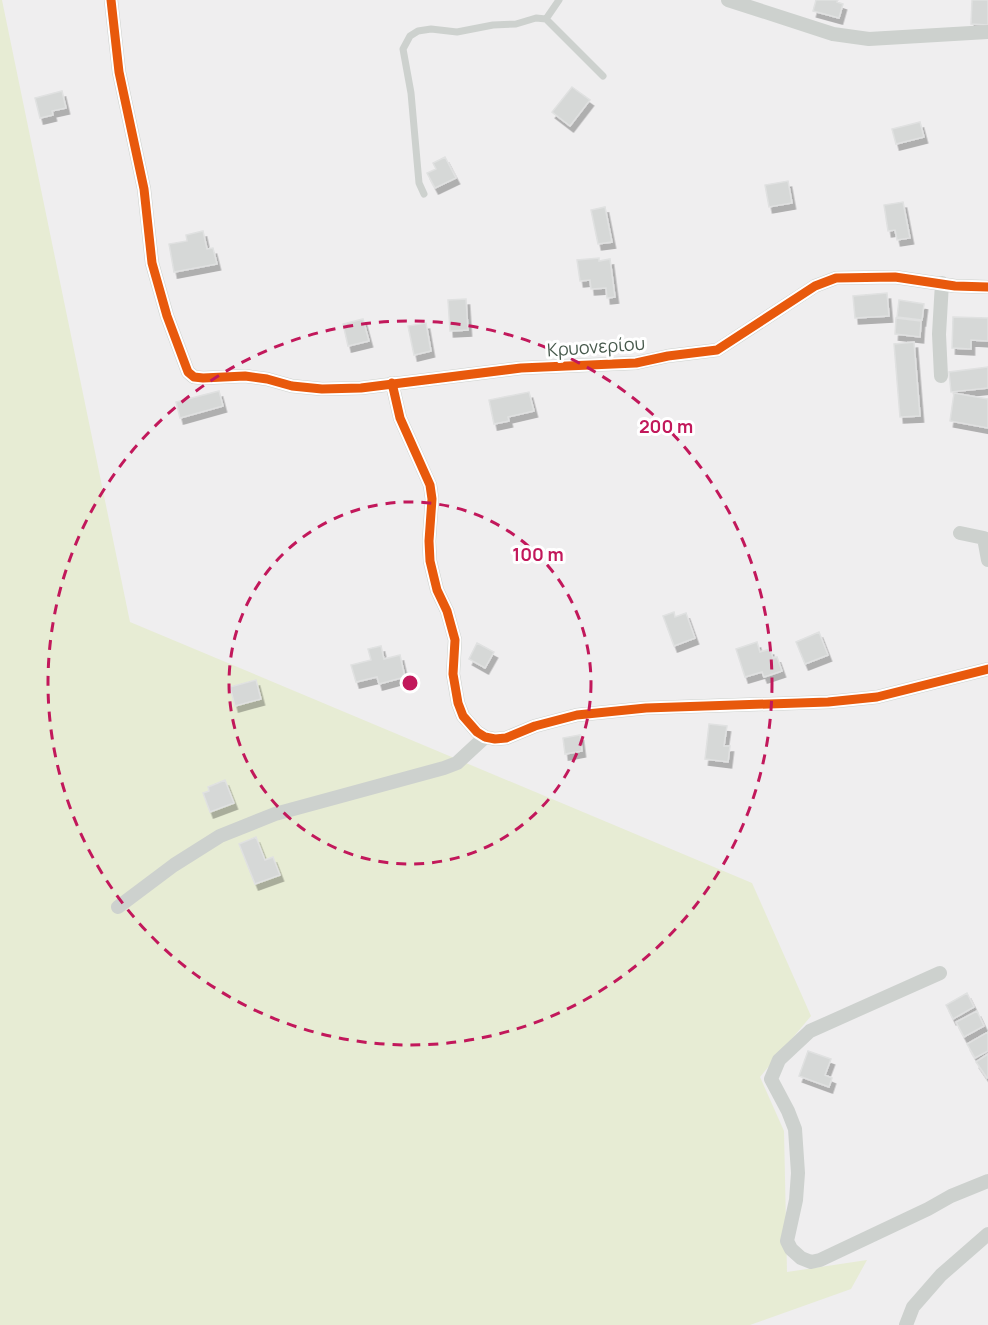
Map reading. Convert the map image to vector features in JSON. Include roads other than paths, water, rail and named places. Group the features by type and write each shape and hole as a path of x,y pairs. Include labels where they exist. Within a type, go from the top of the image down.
{"street":[{"name":"Κρυονερίου","path":"111,0 119,72 144,189 152,263 167,316 189,372 194,377 245,376 292,386 322,389 362,388 521,368 636,363 668,356 717,350 815,286 836,278 895,277 942,284 988,287"},
{"path":"728,0 833,34 869,39 988,32"},
{"path":"941,376 939,334 942,284"},
{"path":"392,383 400,418 430,485 432,499 430,561 437,590 447,611 455,640 453,674 458,703 462,716 485,737 506,738 535,726 577,715 646,708 828,702 877,697 988,669"},
{"path":"960,533 984,537 988,560"},
{"path":"118,907 174,865 220,836 274,814 444,768 457,763 485,737"},
{"path":"940,973 810,1031 778,1060 771,1079 795,1129 798,1173 796,1200 787,1241 791,1249 801,1258 811,1262 820,1260 919,1214 951,1196 988,1181"},
{"path":"906,1325 913,1307 941,1275 988,1234"}],"lane":[{"path":"546,19 559,0"},
{"path":"423,194 419,183 411,93 403,50 410,36 431,28 457,32 493,25 516,24 536,18 546,19 603,76"}]}
